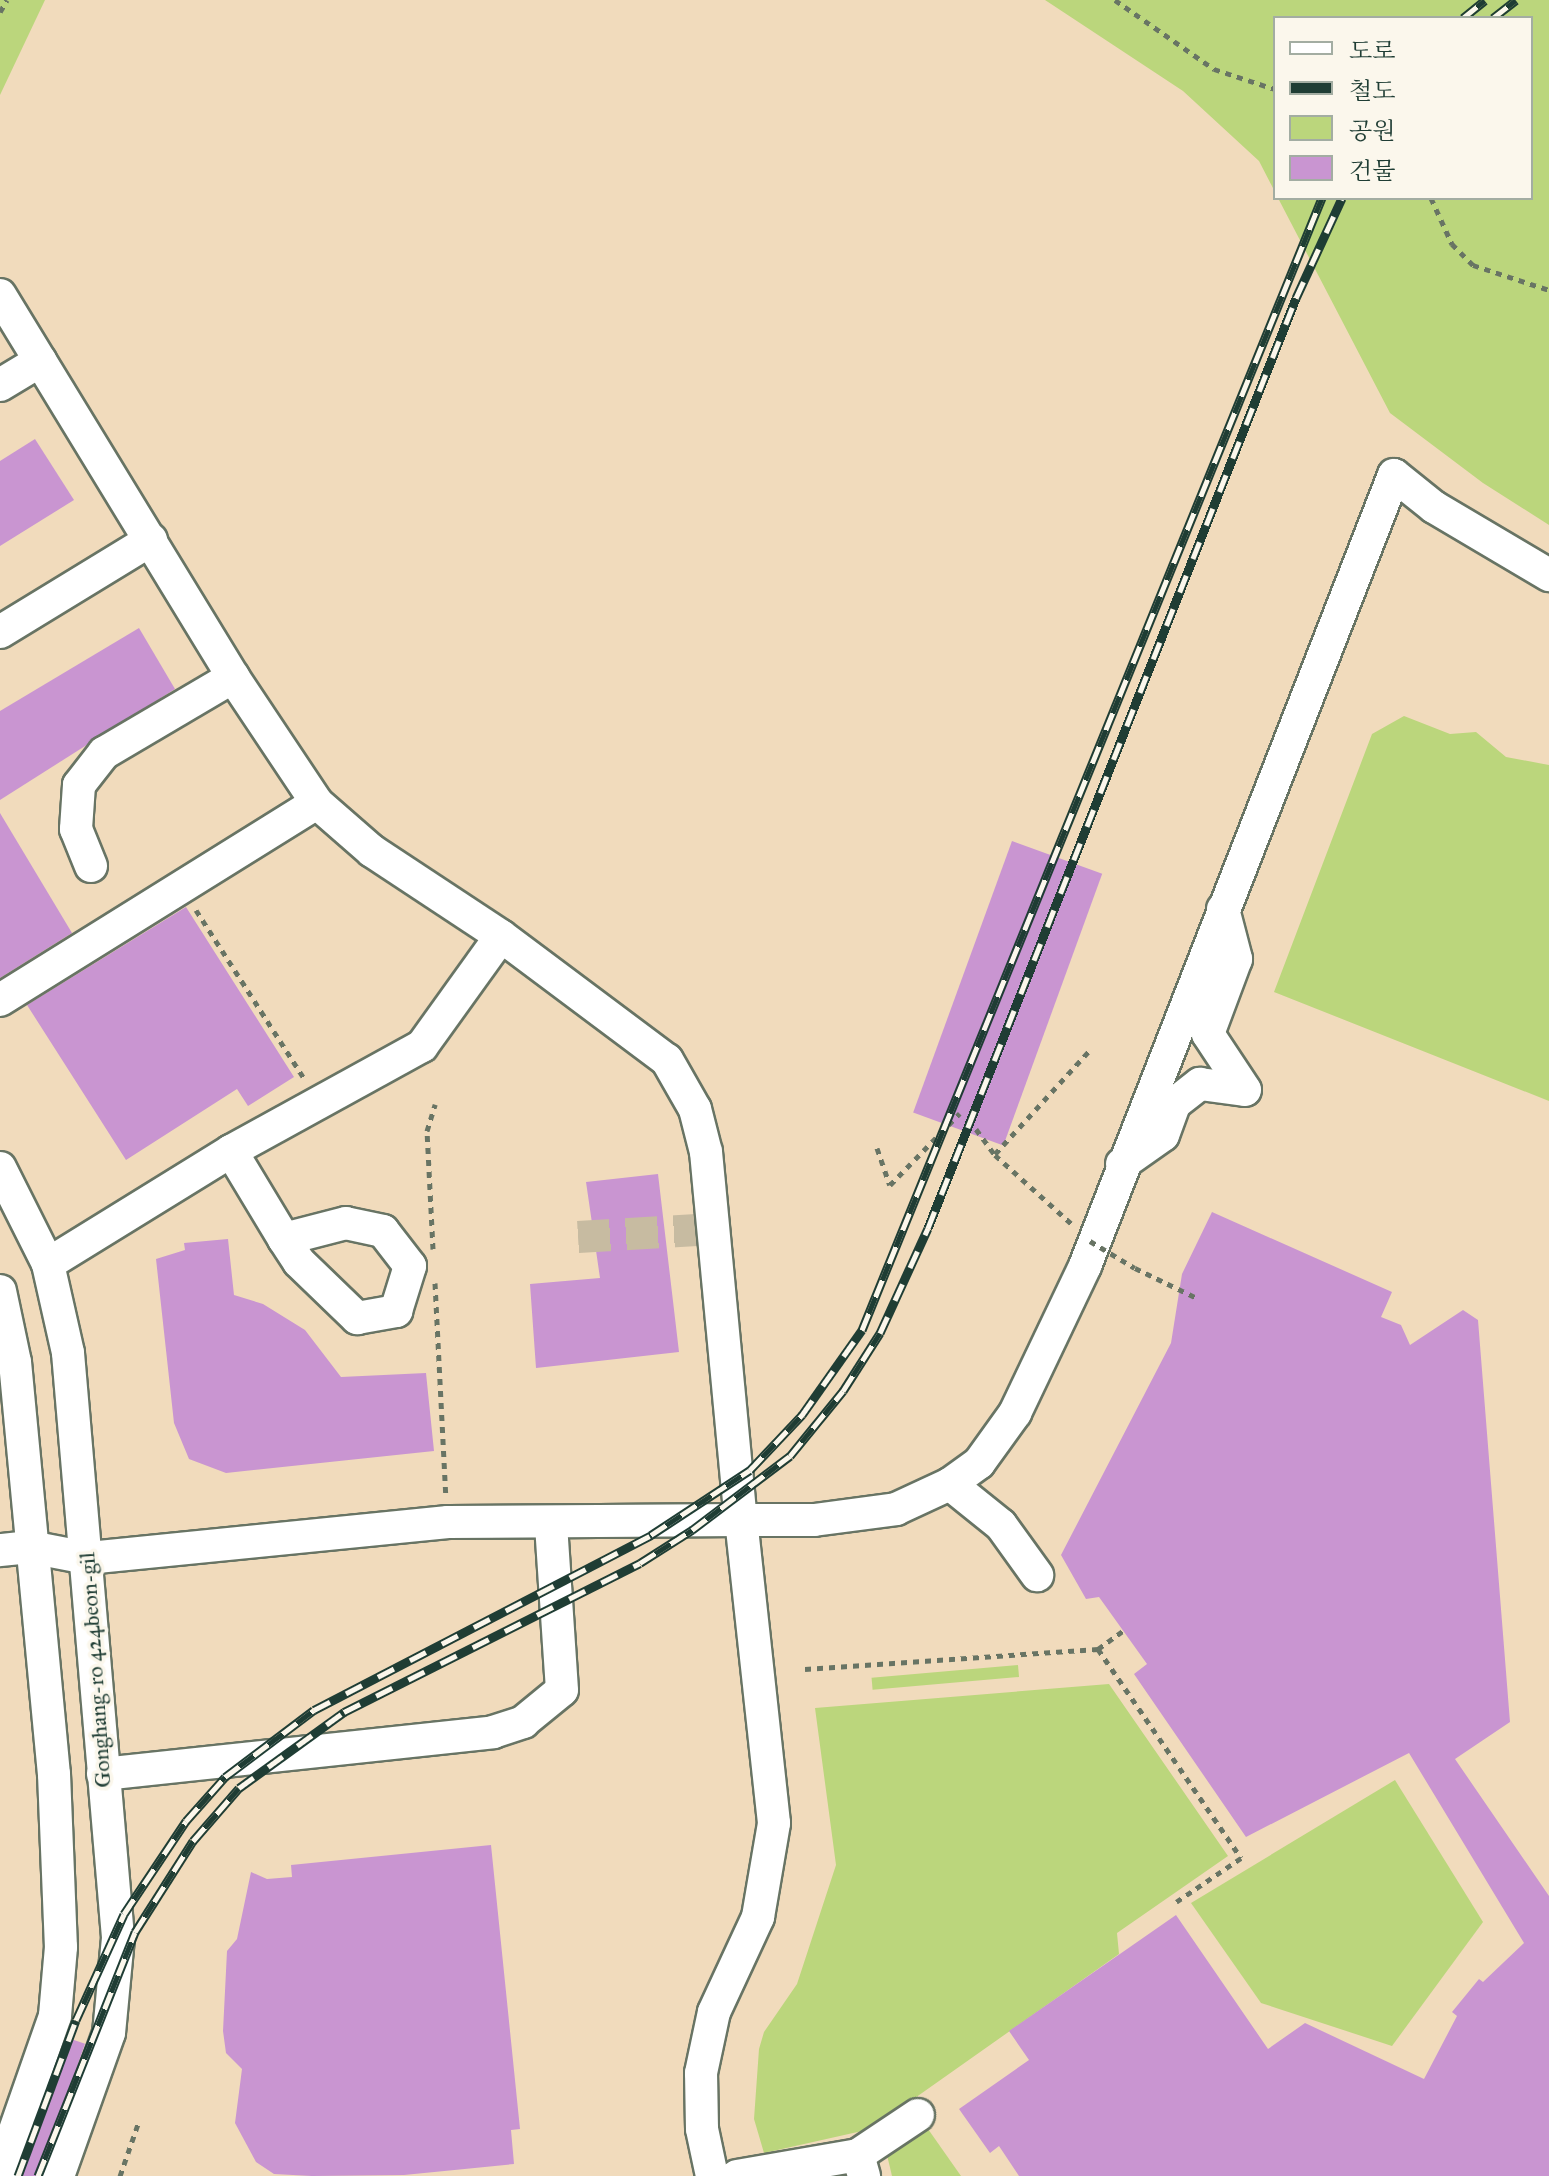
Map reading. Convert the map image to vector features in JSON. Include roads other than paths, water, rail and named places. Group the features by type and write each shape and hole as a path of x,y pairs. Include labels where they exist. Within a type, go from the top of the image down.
{"street":[{"path":"0,295 233,677 317,803 372,851 501,936 667,1060 695,1109 714,1229 774,1823 758,1917 714,2012 701,2073 702,2129 712,2176"},
{"path":"0,385 40,361"},
{"path":"1394,475 1439,491 1549,555"},
{"path":"1394,475 1434,507 1549,575"},
{"path":"15,1548 87,1558 448,1522 551,1524 814,1520 896,1509 950,1484 979,1463 1015,1413 1085,1266 1122,1164 1394,475"},
{"path":"0,632 151,540"},
{"path":"91,866 76,829 79,785 104,753 233,677"},
{"path":"0,1000 317,803"},
{"path":"1122,1164 1163,1135 1174,1104 1200,1084 1245,1090 1208,1034 1236,959 1223,909"},
{"path":"48,1264 231,1151 422,1046 501,936"},
{"path":"231,1151 284,1239"},
{"name":"Gonghang-ro 424beon-gil","path":"0,1168 48,1264 68,1353 87,1558 116,1966 109,2033 58,2176"},
{"path":"0,1291 15,1362 15,1548 54,1774 61,1947 55,2016 0,2173"},
{"path":"950,1484 1001,1525 1037,1575"},
{"path":"103,1774 493,1732 523,1722 562,1690 551,1524"},
{"path":"737,2176 861,2166 918,2115"}],"tunnel":[{"path":"578,1237 714,1229"}],"railway":[{"path":"1465,16 1485,0"},
{"path":"1496,16 1516,0"},
{"path":"18,2176 76,2020 124,1914 186,1821 225,1777 314,1710 651,1535 750,1470 802,1415 862,1330 1321,200"},
{"path":"38,2176 135,1932 193,1841 239,1788 344,1712 640,1563 692,1530 790,1456 843,1391 880,1333 928,1228 1296,298 1341,200"}]}
